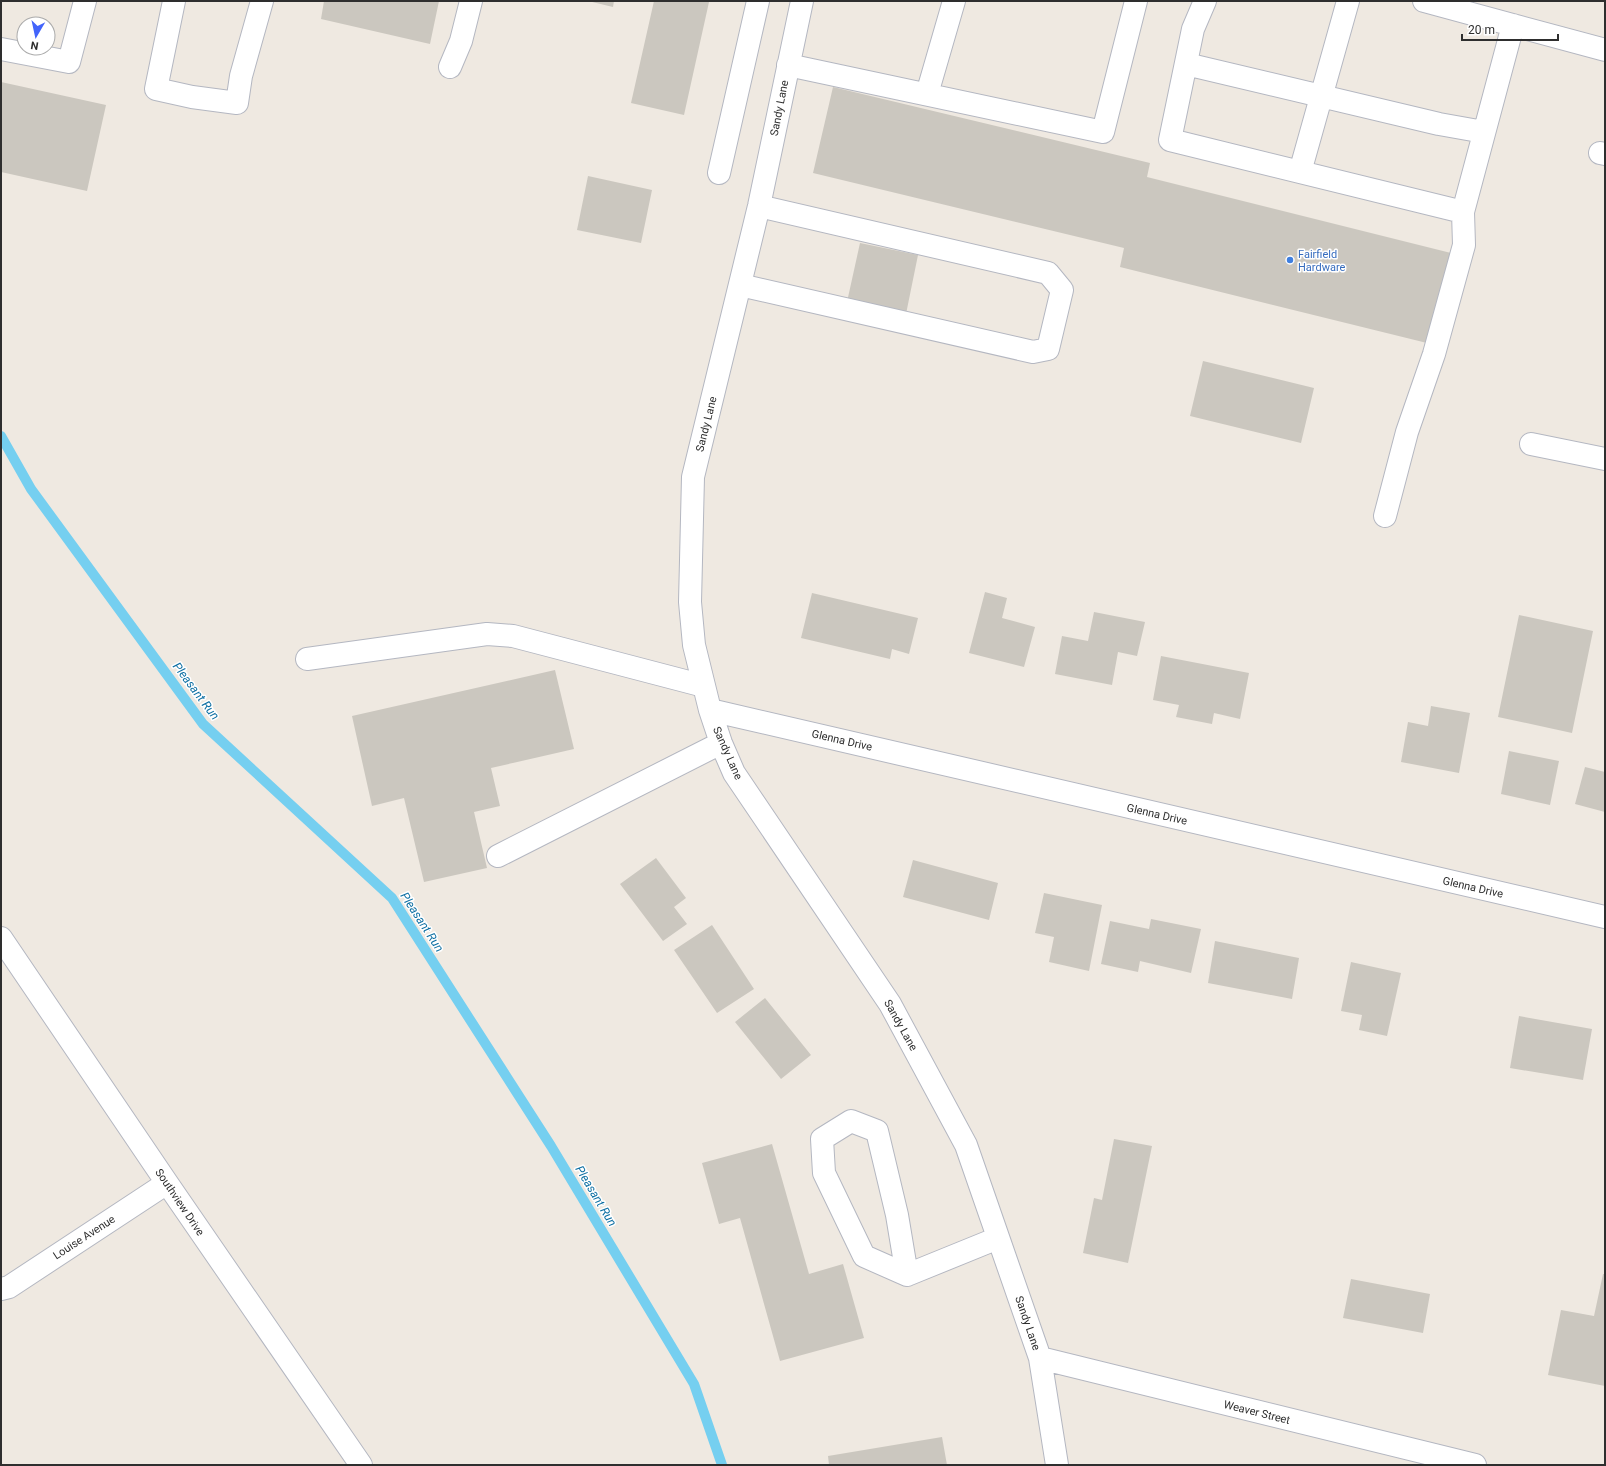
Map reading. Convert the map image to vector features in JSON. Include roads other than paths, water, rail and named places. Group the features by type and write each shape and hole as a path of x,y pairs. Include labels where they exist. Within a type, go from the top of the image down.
{"street":[{"path":"1,49 70,62 85,1"},
{"path":"174,1 156,89 192,97 237,103 241,76 262,1"},
{"path":"450,67 461,41 470,1"},
{"path":"719,173 758,1"},
{"name":"Sandy Lane","path":"802,1 759,206 693,476 690,602 694,645 710,710 721,743 734,773 890,1004 966,1145 1040,1358 1057,1465"},
{"path":"927,94 954,1"},
{"path":"788,65 1103,132 1136,1"},
{"path":"1205,1 1193,29 1170,140 1463,212"},
{"path":"1300,172 1348,1"},
{"path":"1424,1 1605,50"},
{"path":"1385,516 1407,432 1434,354 1464,245 1463,212 1513,25"},
{"path":"1186,64 1439,124 1484,132"},
{"path":"740,285 1034,352 1048,349 1062,290 1048,273 759,206"},
{"path":"1531,444 1605,459"},
{"path":"307,659 494,634 513,636 704,686"},
{"name":"Glenna Drive","path":"710,710 1605,917"},
{"path":"498,856 721,743"},
{"name":"Southview Drive","path":"1,938 167,1184 361,1465"},
{"path":"907,1275 897,1215 877,1131 851,1121 822,1140 824,1173 864,1256 907,1275 998,1238"},
{"name":"Louise Avenue","path":"1,1289 9,1287 167,1184"},
{"name":"Weaver Street","path":"1040,1358 1474,1465"}],"waterway":[{"name":"Pleasant Run","path":"1,436 31,489 203,724 392,898 551,1146 694,1384 722,1465"}],"place":[{"name":"Fairfield Hardware","path":"1290,260"}]}
